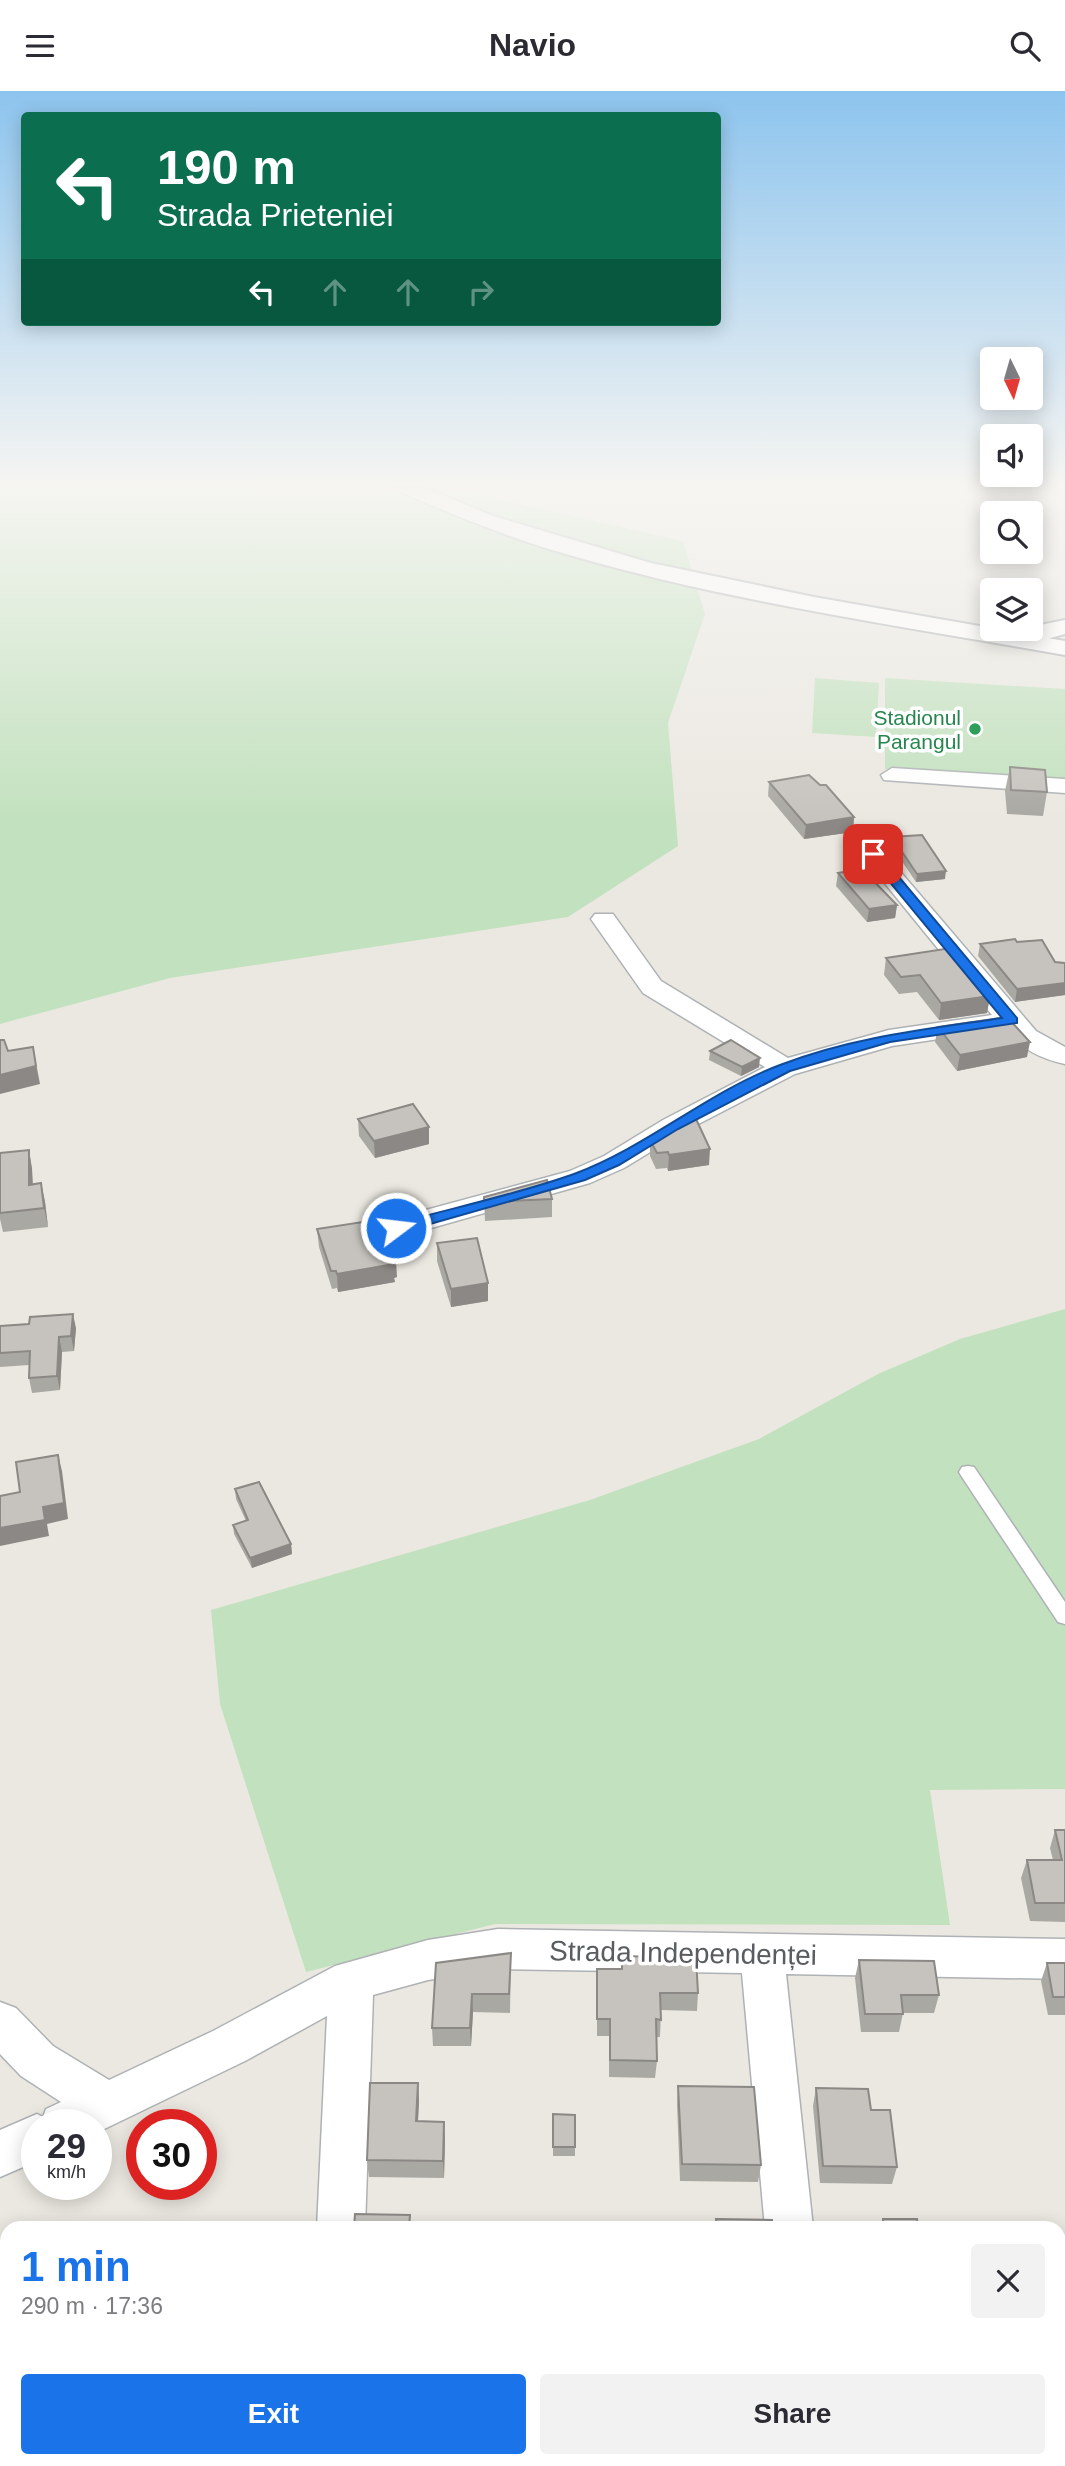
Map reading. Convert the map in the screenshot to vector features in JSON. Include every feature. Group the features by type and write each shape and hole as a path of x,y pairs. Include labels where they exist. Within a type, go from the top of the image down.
{"main road":[{"path":"794,599 980,632"},
{"path":"1043,632 1065,628"},
{"path":"1031,641 1065,648"}],"street":[{"path":"892,775 1065,786"},
{"path":"873,854 1026,1037 1045,1050 1065,1056 1058,1065 1065,1080"},
{"path":"604,919 652,987 785,1068"},
{"path":"396,1228 580,1177 614,1162 673,1126 785,1068 889,1038 1012,1020"},
{"name":"Strada Independenței","path":"96,2109 351,1980 428,1960 498,1949 1065,1959"},
{"path":"762,1955 788,2221"},
{"path":"341,2221 351,1980"},
{"path":"0,2023 37,2061 106,2104"},
{"path":"0,2154 21,2144"}],"lane":[{"path":"968,1472 1065,1617"}],"green space":[{"path":"0,599 700,599 705,614 668,723 678,846 568,917 170,978 0,1024"},
{"path":"815,678 879,683 876,737 812,733"},
{"name":"Stadionul Parangul","path":"885,678 1065,689 1065,781 885,769"},
{"path":"1065,1309 1065,1789 930,1790 950,1925 495,1924 306,1972 220,1704 211,1610 590,1500 759,1439 878,1374 960,1339"}],"building":[{"path":"1010,767 1045,770 1047,792 1011,790"},
{"path":"809,775 820,785 826,785 854,817 806,825 769,782"},
{"path":"922,835 946,871 917,874 892,837"},
{"path":"862,869 897,905 869,909 838,873"},
{"path":"1015,939 1017,942 1042,940 1055,962 1065,963 1065,983 1017,989 980,944"},
{"path":"951,948 990,996 941,1003 920,975 901,977 886,958"},
{"path":"1007,1017 1030,1042 960,1055 938,1027"},
{"path":"0,1040 4,1040 8,1051 33,1047 36,1066 0,1075"},
{"path":"731,1040 760,1058 742,1067 710,1051"},
{"path":"413,1104 429,1127 374,1141 358,1119"},
{"path":"696,1119 710,1149 669,1155 668,1152 657,1153 650,1140 682,1120"},
{"path":"29,1150 29,1185 41,1183 44,1208 0,1213 0,1153"},
{"path":"547,1180 552,1199 484,1202 484,1197"},
{"path":"382,1219 396,1260 392,1260 394,1264 337,1274 336,1271 331,1271 317,1229"},
{"path":"477,1238 488,1283 451,1289 437,1243"},
{"path":"73,1314 71,1336 59,1337 57,1376 29,1378 30,1351 0,1353 0,1326 29,1324 30,1317"},
{"path":"58,1455 64,1503 43,1507 45,1520 0,1528 0,1496 20,1492 16,1462"},
{"path":"259,1482 291,1544 250,1558 233,1525 248,1520 235,1489"},
{"path":"1055,1830 1065,1830 1065,1903 1035,1903 1027,1860 1062,1860"},
{"path":"511,1953 509,1994 472,1994 470,2028 432,2028 436,1963"},
{"path":"622,1956 696,1958 698,1993 660,1993 661,2020 656,2019 657,2061 610,2060 610,2019 597,2019 597,1969 622,1969"},
{"path":"859,1960 934,1961 939,1995 901,1995 903,2014 865,2014"},
{"path":"1047,1963 1065,1963 1065,1997 1053,1997"},
{"path":"370,2083 418,2083 416,2121 444,2122 443,2161 367,2160"},
{"path":"678,2086 754,2087 761,2165 682,2164"},
{"path":"816,2088 868,2089 871,2110 890,2110 897,2167 823,2166"},
{"path":"553,2114 575,2115 575,2147 553,2147"},
{"path":"355,2214 410,2215 410,2221 354,2221"},
{"path":"716,2219 772,2220 772,2221"},
{"path":"883,2219 917,2221 883,2221"}],"place":[{"name":"Stadionul Parangul","path":"975,729"}],"route":[{"path":"396,1228 580,1177 614,1162 673,1126 785,1068 849,1047 889,1038 1012,1020 873,854"}]}
